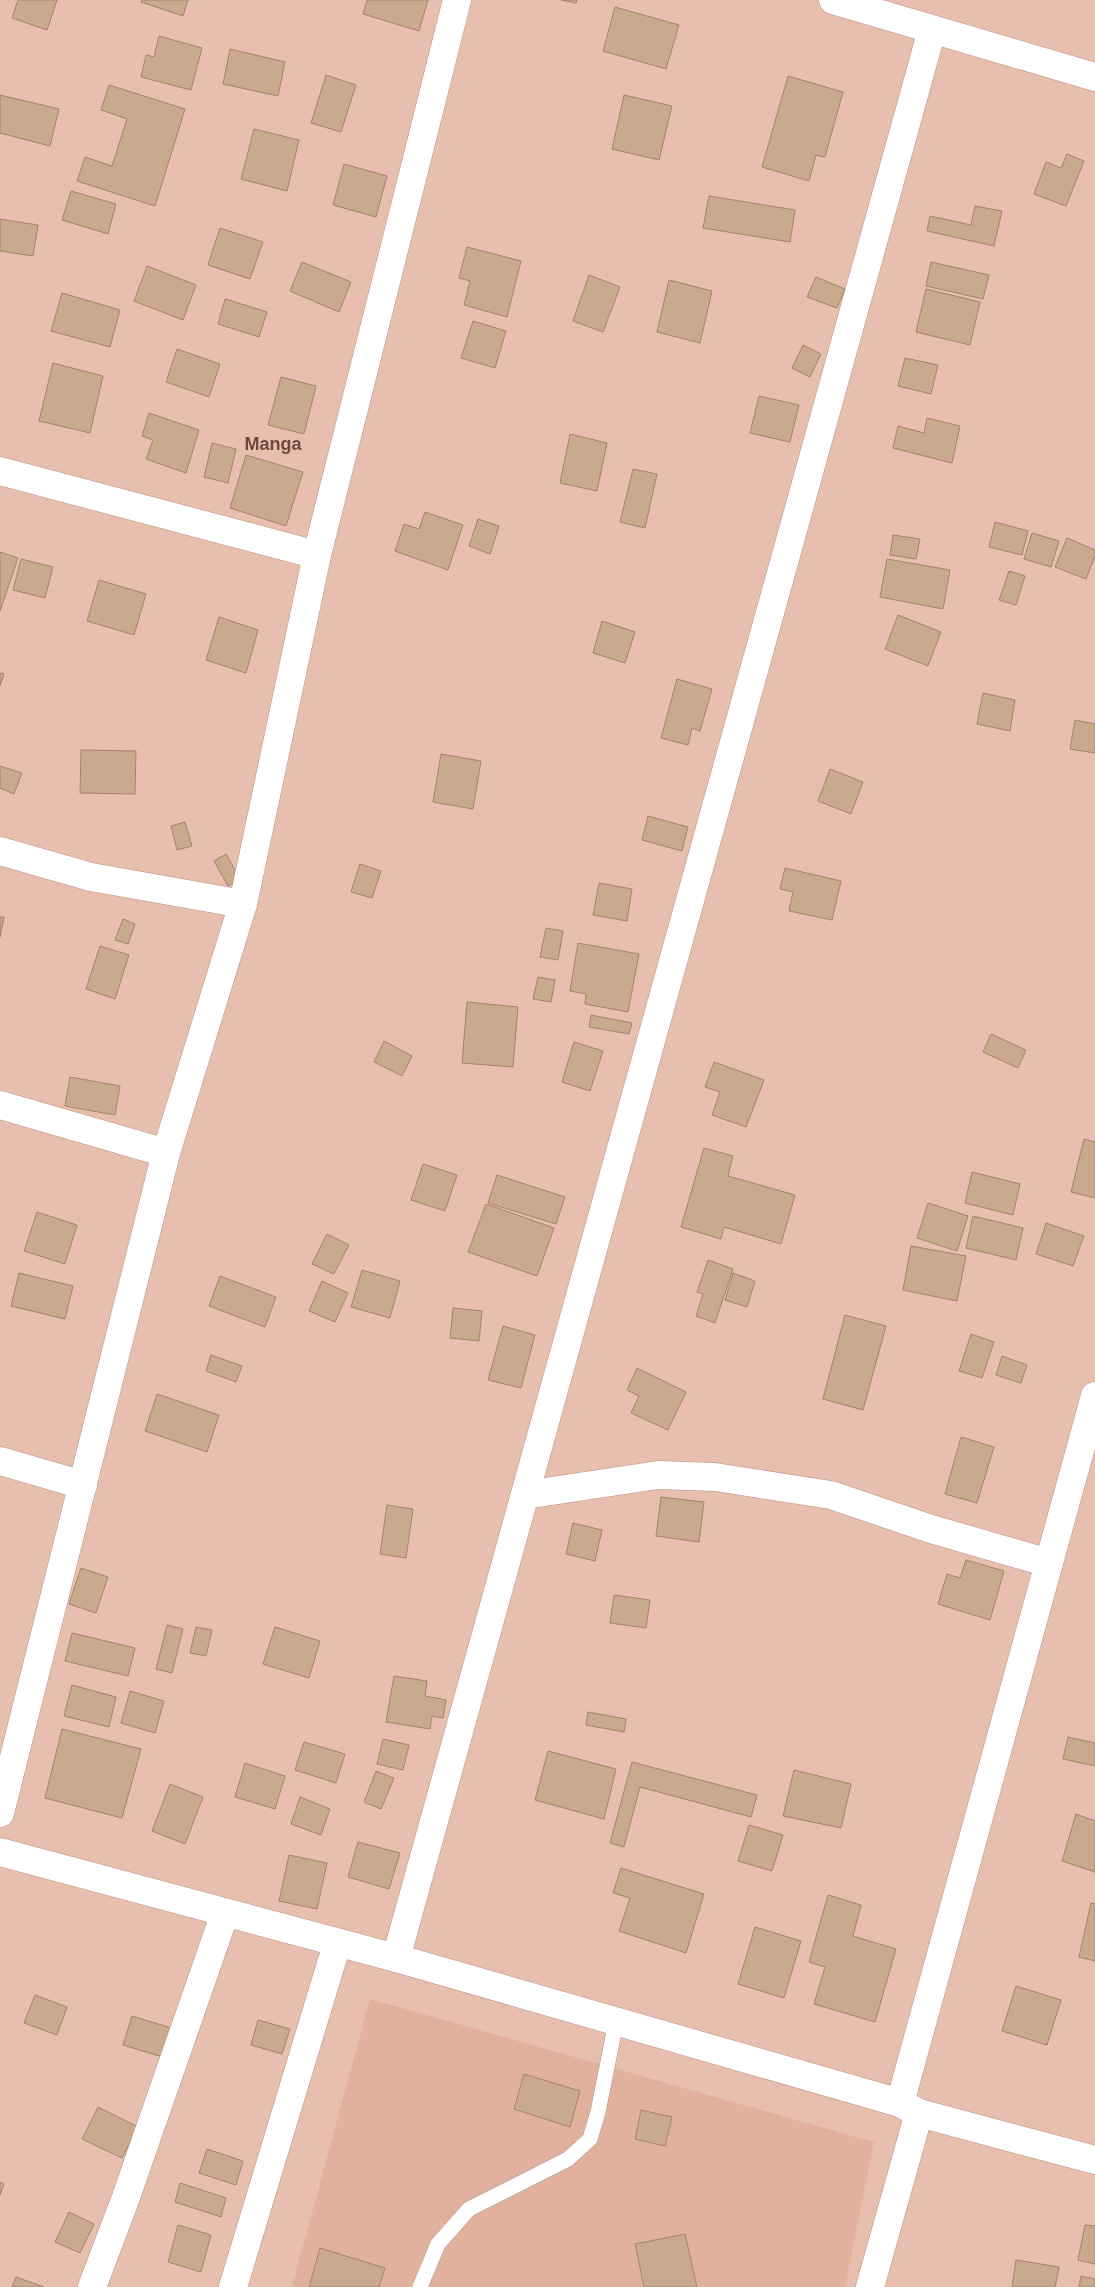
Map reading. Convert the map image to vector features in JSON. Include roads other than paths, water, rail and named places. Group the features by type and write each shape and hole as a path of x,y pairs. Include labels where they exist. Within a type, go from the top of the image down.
{"street":[{"path":"0,1813 166,1153 243,904 317,555 457,0"},
{"path":"833,0 1095,76"},
{"path":"396,1958 932,30"},
{"path":"0,471 317,555"},
{"path":"0,851 91,877 243,904"},
{"path":"0,1105 166,1153"},
{"path":"870,2287 909,2108 1049,1564 1095,1396"},
{"path":"0,1462 83,1485"},
{"path":"525,1495 658,1475 715,1477 831,1495 931,1529 1049,1564"},
{"path":"0,1852 337,1944 396,1958 909,2108 1095,2160"},
{"path":"92,2287 125,2200 225,1913"},
{"path":"233,2287 337,1944"}],"lane":[{"path":"420,2287 438,2244 469,2209 568,2159 590,2139 598,2112 616,2022"}],"district":[{"name":"Manga","path":"273,444"}]}
